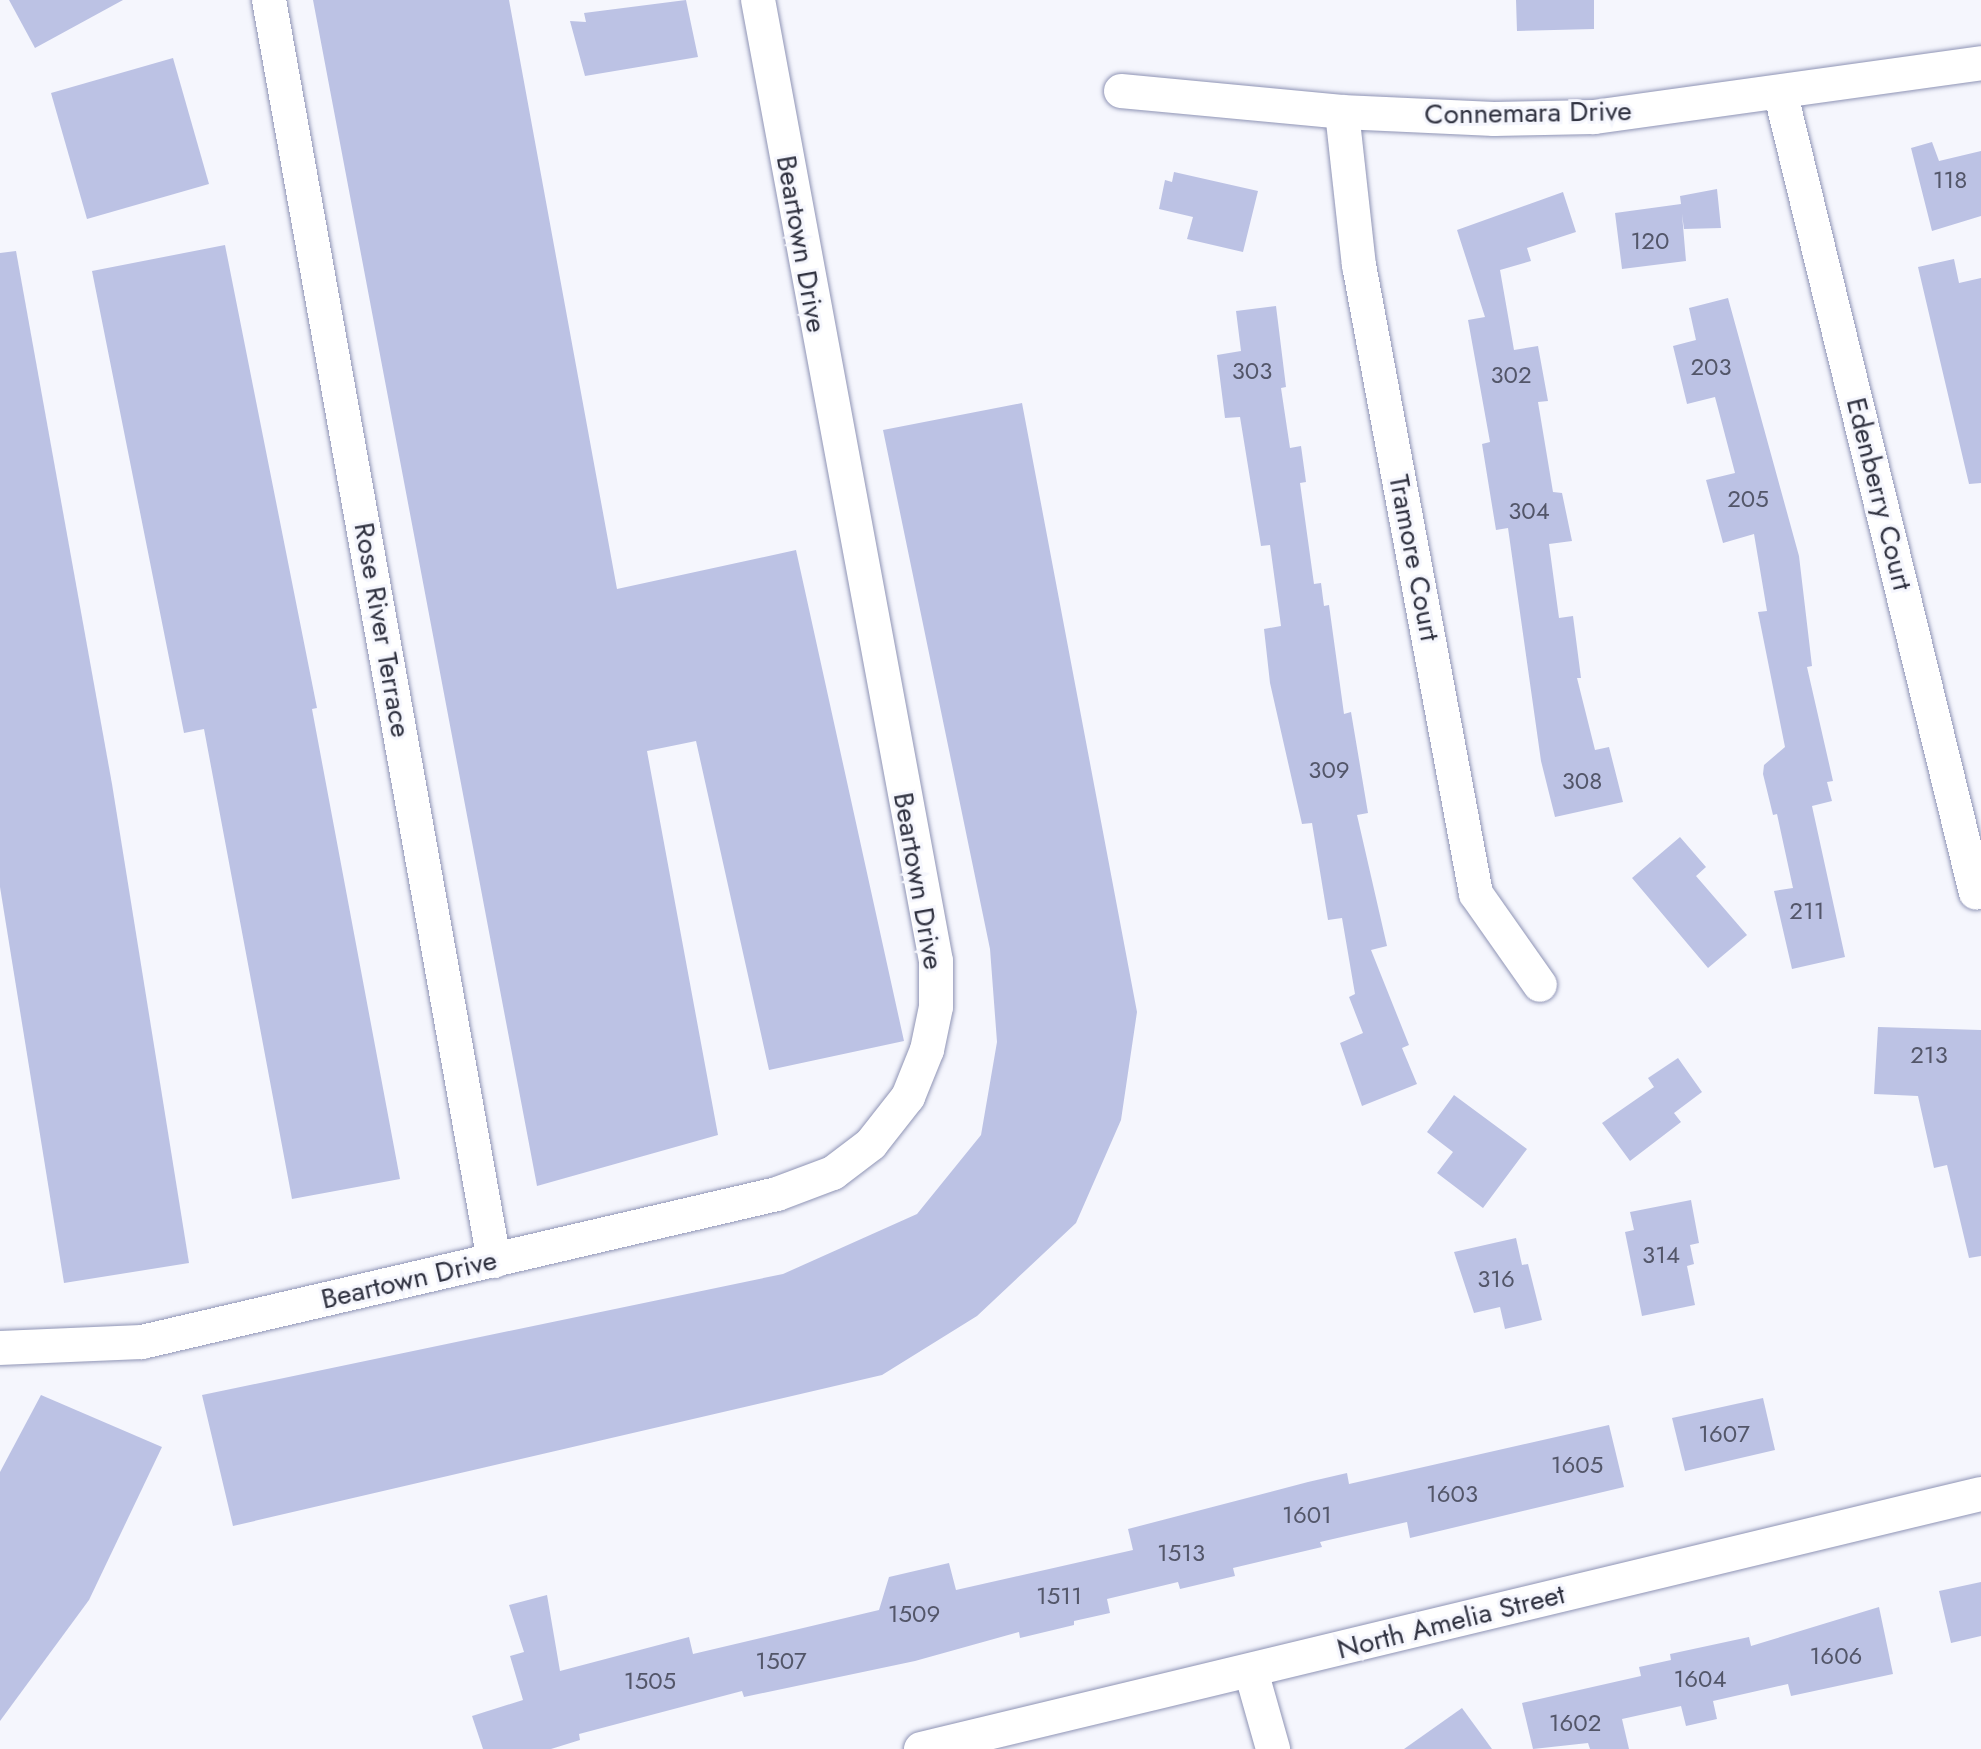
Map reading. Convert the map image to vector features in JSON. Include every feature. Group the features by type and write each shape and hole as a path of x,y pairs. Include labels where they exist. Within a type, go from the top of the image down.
{"street":[{"name":"Rose River Terrace","path":"269,0 494,1261"},
{"name":"Beartown Drive","path":"0,1348 142,1342 777,1194 833,1173 871,1144 908,1097 933,1021 936,961 758,0"},
{"name":"Connemara Drive","path":"1121,91 1342,112 1494,119 1594,117 1781,95 1981,63"},
{"name":"Edenberry Court","path":"1781,95 1976,893"},
{"name":"Tramore Court","path":"1342,112 1359,265 1476,894 1540,985"},
{"name":"North Amelia Street","path":"921,1749 1981,1494"},
{"path":"1251,1671 1273,1749"}],"building":[{"path":"9,0 123,0 35,48"},
{"path":"313,0 509,0 617,589 796,550 904,1041 769,1070 696,741 647,751 718,1135 537,1186"},
{"path":"686,0 698,57 585,76 570,21 586,22 584,13"},
{"path":"1516,0 1594,0 1594,29 1517,31"},
{"path":"173,58 209,184 87,219 51,93"},
{"path":"1932,142 1939,161 1981,151 1981,216 1932,231 1911,148"},
{"path":"1174,172 1258,191 1243,252 1187,239 1193,217 1159,209 1165,180 1172,182"},
{"path":"1717,189 1721,228 1684,229 1682,214 1686,261 1622,269 1615,213 1681,204 1680,196"},
{"path":"1563,192 1576,232 1527,248 1531,261 1500,270 1514,350 1538,346 1548,401 1538,402 1553,492 1562,493 1572,541 1549,544 1559,618 1573,616 1581,678 1577,678 1595,750 1609,747 1623,802 1555,817 1541,761 1508,528 1496,530 1482,444 1490,442 1468,320 1485,317 1457,230"},
{"path":"225,245 317,708 312,709 400,1179 292,1199 204,729 184,733 92,271"},
{"path":"16,251 112,784 189,1263 64,1283 0,887 0,253"},
{"path":"1954,259 1959,283 1981,278 1981,483 1969,484 1918,267"},
{"path":"1728,298 1799,556 1812,666 1807,667 1833,781 1827,782 1832,801 1812,806 1845,957 1792,969 1774,891 1793,888 1777,814 1773,815 1763,774 1764,765 1785,747 1758,612 1767,611 1754,534 1723,543 1706,480 1735,473 1715,397 1687,404 1673,346 1696,340 1689,308"},
{"path":"1276,306 1286,387 1281,388 1290,448 1301,446 1306,482 1300,483 1314,584 1321,583 1324,606 1329,605 1344,714 1351,712 1368,813 1357,815 1387,946 1371,950 1409,1045 1402,1048 1417,1084 1362,1106 1340,1043 1363,1033 1349,997 1355,994 1342,918 1328,920 1312,823 1302,824 1270,683 1264,629 1281,626 1270,545 1261,546 1240,417 1225,418 1217,355 1241,351 1236,311"},
{"path":"1022,403 1137,1012 1121,1120 1076,1223 977,1316 882,1375 233,1526 202,1395 783,1274 917,1214 981,1135 997,1042 990,949 883,430"},
{"path":"1680,837 1706,867 1696,876 1747,935 1708,968 1632,878"},
{"path":"1878,1027 1981,1030 1981,1256 1969,1258 1947,1165 1934,1168 1918,1096 1874,1094"},
{"path":"1678,1058 1702,1092 1674,1113 1681,1122 1630,1161 1602,1123 1654,1087 1648,1078"},
{"path":"1454,1095 1527,1149 1483,1208 1437,1173 1453,1152 1427,1132"},
{"path":"1691,1200 1699,1243 1690,1245 1694,1264 1687,1266 1695,1305 1642,1316 1625,1232 1634,1230 1630,1212"},
{"path":"1516,1238 1522,1265 1528,1264 1542,1320 1505,1329 1500,1307 1474,1313 1454,1252"},
{"path":"41,1395 162,1447 89,1600 0,1721 0,1472"},
{"path":"1763,1398 1775,1450 1685,1471 1672,1418"},
{"path":"1609,1425 1624,1487 1410,1538 1407,1522 1320,1542 1322,1547 1233,1568 1235,1576 1180,1589 1178,1582 1107,1599 1110,1613 1074,1621 1074,1625 1020,1638 1019,1632 915,1661 744,1697 742,1691 579,1734 580,1740 551,1749 483,1749 472,1716 523,1700 510,1656 524,1652 509,1605 547,1595 560,1671 689,1637 693,1654 879,1610 889,1577 949,1563 956,1590 1133,1550 1128,1529 1308,1482 1347,1473 1349,1484"},
{"path":"1981,1582 1981,1636 1951,1643 1939,1591"},
{"path":"1879,1607 1893,1674 1791,1696 1788,1684 1713,1701 1717,1719 1686,1726 1681,1706 1622,1719 1629,1749 1590,1749 1588,1743 1533,1749 1522,1703 1641,1676 1639,1667 1671,1660 1670,1654 1749,1637 1751,1646"},
{"path":"1462,1708 1492,1749 1404,1749"}]}
